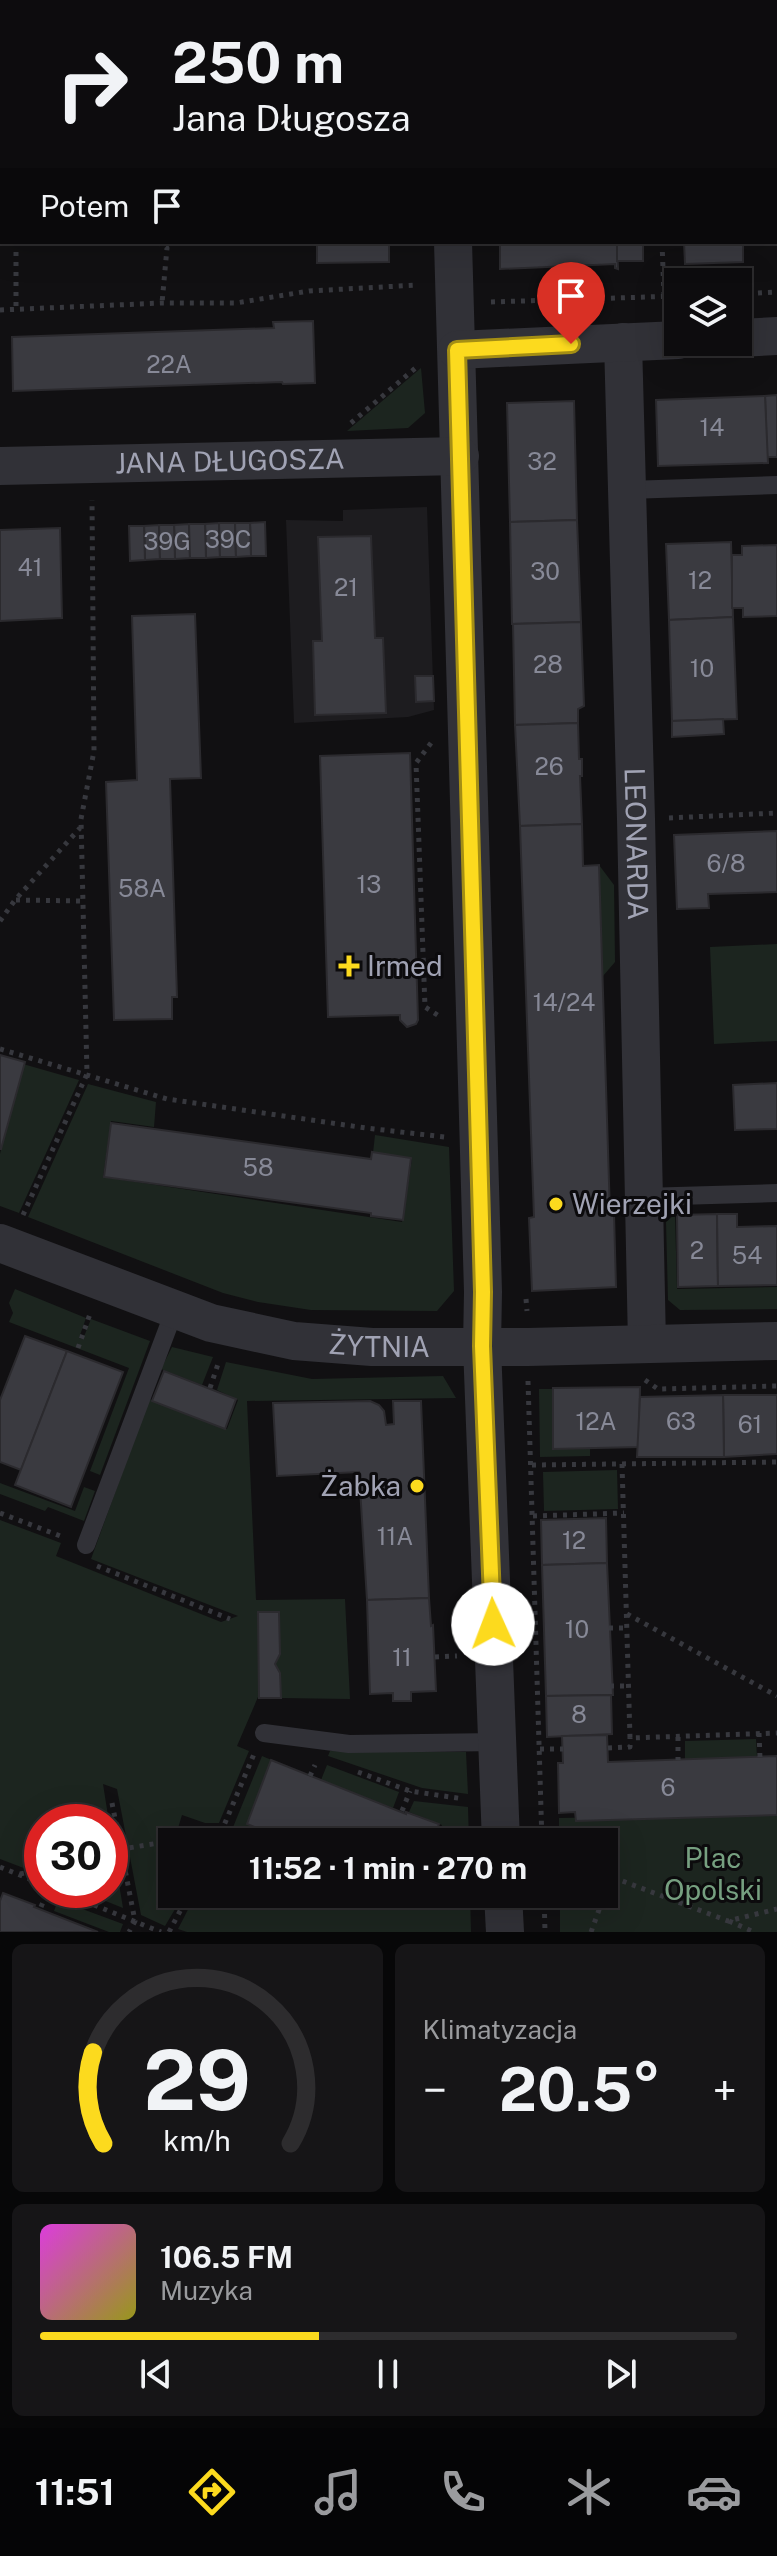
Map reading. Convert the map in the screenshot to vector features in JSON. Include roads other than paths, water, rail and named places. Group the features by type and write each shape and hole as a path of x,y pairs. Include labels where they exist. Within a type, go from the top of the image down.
{"street":[{"path":"453,244 456,283 444,353 460,456 482,1346 500,1828"},
{"path":"752,337 777,336"},
{"path":"444,353 664,341"},
{"name":"LEONARDA","path":"623,342 647,1344"},
{"name":"JANA DŁUGOSZA","path":"0,466 460,456"},
{"name":"ŻYTNIA","path":"10,1231 211,1323 294,1341 372,1347 777,1341"},
{"path":"504,1908 505,1932"}],"lane":[{"path":"628,490 777,485"},
{"path":"642,1197 777,1193"},
{"path":"86,1545 175,1309"},
{"path":"260,1741 349,1744 497,1742"}],"place":[{"name":"Irmed","path":"349,966"},
{"name":"Wierzejki","path":"556,1204"},
{"name":"Żabka","path":"417,1486"}],"park label":[{"name":"Plac Opolski","path":"713,1874"}]}
